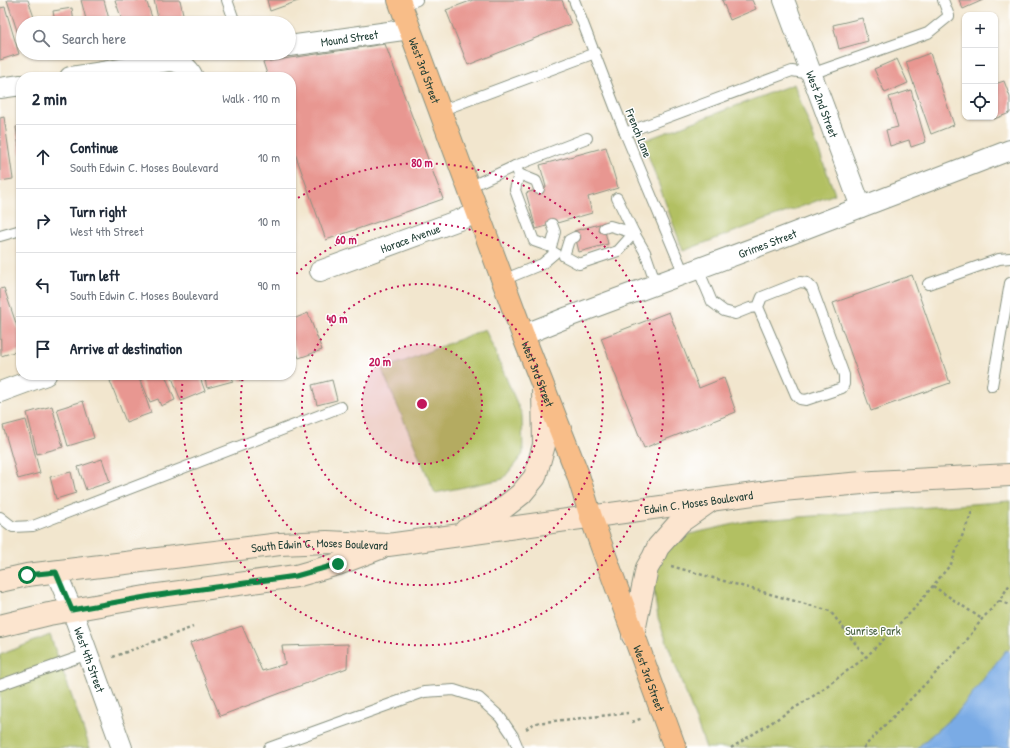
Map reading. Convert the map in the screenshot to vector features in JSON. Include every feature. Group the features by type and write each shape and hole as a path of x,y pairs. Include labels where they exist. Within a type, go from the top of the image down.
{"main road":[{"name":"West 3rd Street","path":"406,2 410,29 523,335 578,475 590,517 675,748"},
{"path":"455,536 496,513 521,494 535,477 544,445 543,385"},
{"name":"Edwin C. Moses Boulevard","path":"388,545 782,490 874,482 1010,475"},
{"path":"634,636 647,568 658,547 680,522 712,499"},
{"name":"South Edwin C. Moses Boulevard","path":"0,581 27,575 280,544 327,542 388,545"},
{"name":"South Edwin C. Moses Boulevard","path":"0,626 49,614 151,596 296,576 338,564 388,545"}],"street":[{"name":"West 2nd Street","path":"784,0 861,207"},
{"name":"Mound Street","path":"296,45 410,29"},
{"path":"101,72 170,61 178,62 188,70"},
{"path":"0,88 16,86"},
{"name":"Grimes Street","path":"523,335 568,316 1010,150"},
{"name":"Horace Avenue","path":"320,271 478,213"},
{"path":"0,392 32,380"},
{"name":"West 4th Street","path":"56,572 72,610 122,748"}],"lane":[{"path":"227,0 232,16"},
{"name":"French Lane","path":"574,0 625,133 691,271 712,302 724,311 735,314 750,308 758,307"},
{"path":"625,133 792,71 811,74 928,33 949,16 943,0"},
{"path":"440,111 594,54"},
{"path":"468,186 517,170 587,138"},
{"path":"517,170 536,182 539,189"},
{"path":"517,170 515,190 534,241 579,264 618,251 634,233"},
{"path":"617,198 645,252 656,284"},
{"path":"552,224 555,232 556,252"},
{"path":"604,228 610,226 634,233"},
{"path":"0,236 16,231"},
{"path":"503,280 542,264 575,237"},
{"path":"928,284 999,259 1010,258"},
{"path":"800,282 807,283 812,288 844,375 844,384 842,388 806,400 800,399 796,395 758,307 762,297 800,282"},
{"path":"992,386 1010,282"},
{"path":"0,517 14,528 33,526 341,407"},
{"path":"0,684 88,654"},
{"path":"269,748 424,692 454,690 479,698 500,717 513,736 518,748"}],"path":[{"path":"731,748 812,697 866,657 912,610 951,564 973,509"},
{"path":"668,565 830,611 866,657"},
{"path":"863,748 964,644 982,619 999,601 1010,584"},
{"path":"933,586 982,619"},
{"path":"999,601 1010,605"},
{"path":"113,657 193,627"},
{"path":"513,736 535,723 628,713"}],"green space":[{"path":"794,84 835,194 683,251 643,141"},
{"path":"485,329 522,415 523,454 503,479 435,493 382,370"},
{"name":"Sunrise Park","path":"1010,501 1010,648 989,678 957,713 917,748 706,748 658,618 654,591 654,575 664,551 690,534 748,521"},
{"path":"50,635 90,748 0,748 0,655"}],"water":[{"path":"1006,650 1010,652 1010,748 917,748 957,713"}],"building":[{"path":"7,0 28,0 34,16 16,16 16,28"},
{"path":"81,0 104,0 108,16 85,16"},
{"path":"115,0 146,0 152,16 121,16"},
{"path":"154,0 180,0 183,16 157,16"},
{"path":"267,0 301,0 270,11"},
{"path":"473,0 562,0 571,24 468,65 446,10"},
{"path":"722,0 752,0 756,9 730,20"},
{"path":"959,0 983,0 963,9"},
{"path":"5,7 16,44 16,55 0,60 0,8"},
{"path":"72,8 73,16 54,16 53,11"},
{"path":"862,18 868,41 839,49 833,25"},
{"path":"385,44 443,199 326,240 296,156 296,72 266,72 263,62 296,60 296,57"},
{"path":"930,53 954,125 931,134 906,62"},
{"path":"897,59 908,83 885,93 874,69"},
{"path":"1004,81 1010,97 1010,113 998,118 998,84"},
{"path":"911,90 926,142 911,147 909,140 890,146 886,130 898,127 889,97"},
{"path":"4,117 13,179 0,181 0,118"},
{"path":"606,147 618,188 588,197 592,213 536,229 526,193 546,187 540,165"},
{"path":"603,223 608,244 579,252 574,231"},
{"path":"912,275 950,383 871,411 833,303"},
{"path":"4,288 16,323 16,352 1,356 0,289"},
{"path":"669,312 699,388 724,378 736,412 644,448 601,338"},
{"path":"308,313 322,350 299,358 296,350 296,318"},
{"path":"140,380 151,413 126,422 110,381"},
{"path":"141,380 167,380 175,400 161,406 158,399 150,402"},
{"path":"173,380 201,380 205,391 181,401"},
{"path":"205,380 233,380 233,381 207,388"},
{"path":"332,380 337,400 317,405 312,385"},
{"path":"83,401 94,438 68,446 57,409"},
{"path":"52,406 63,447 37,454 27,413"},
{"path":"26,420 40,473 18,479 3,426"},
{"path":"102,459 110,482 86,490 78,467"},
{"path":"71,472 76,493 56,499 50,477"},
{"path":"242,626 262,671 285,664 282,646 348,644 347,668 220,716 190,643"}],"route":[{"path":"27,575 56,572 72,610 151,596 296,576 338,564"}]}
